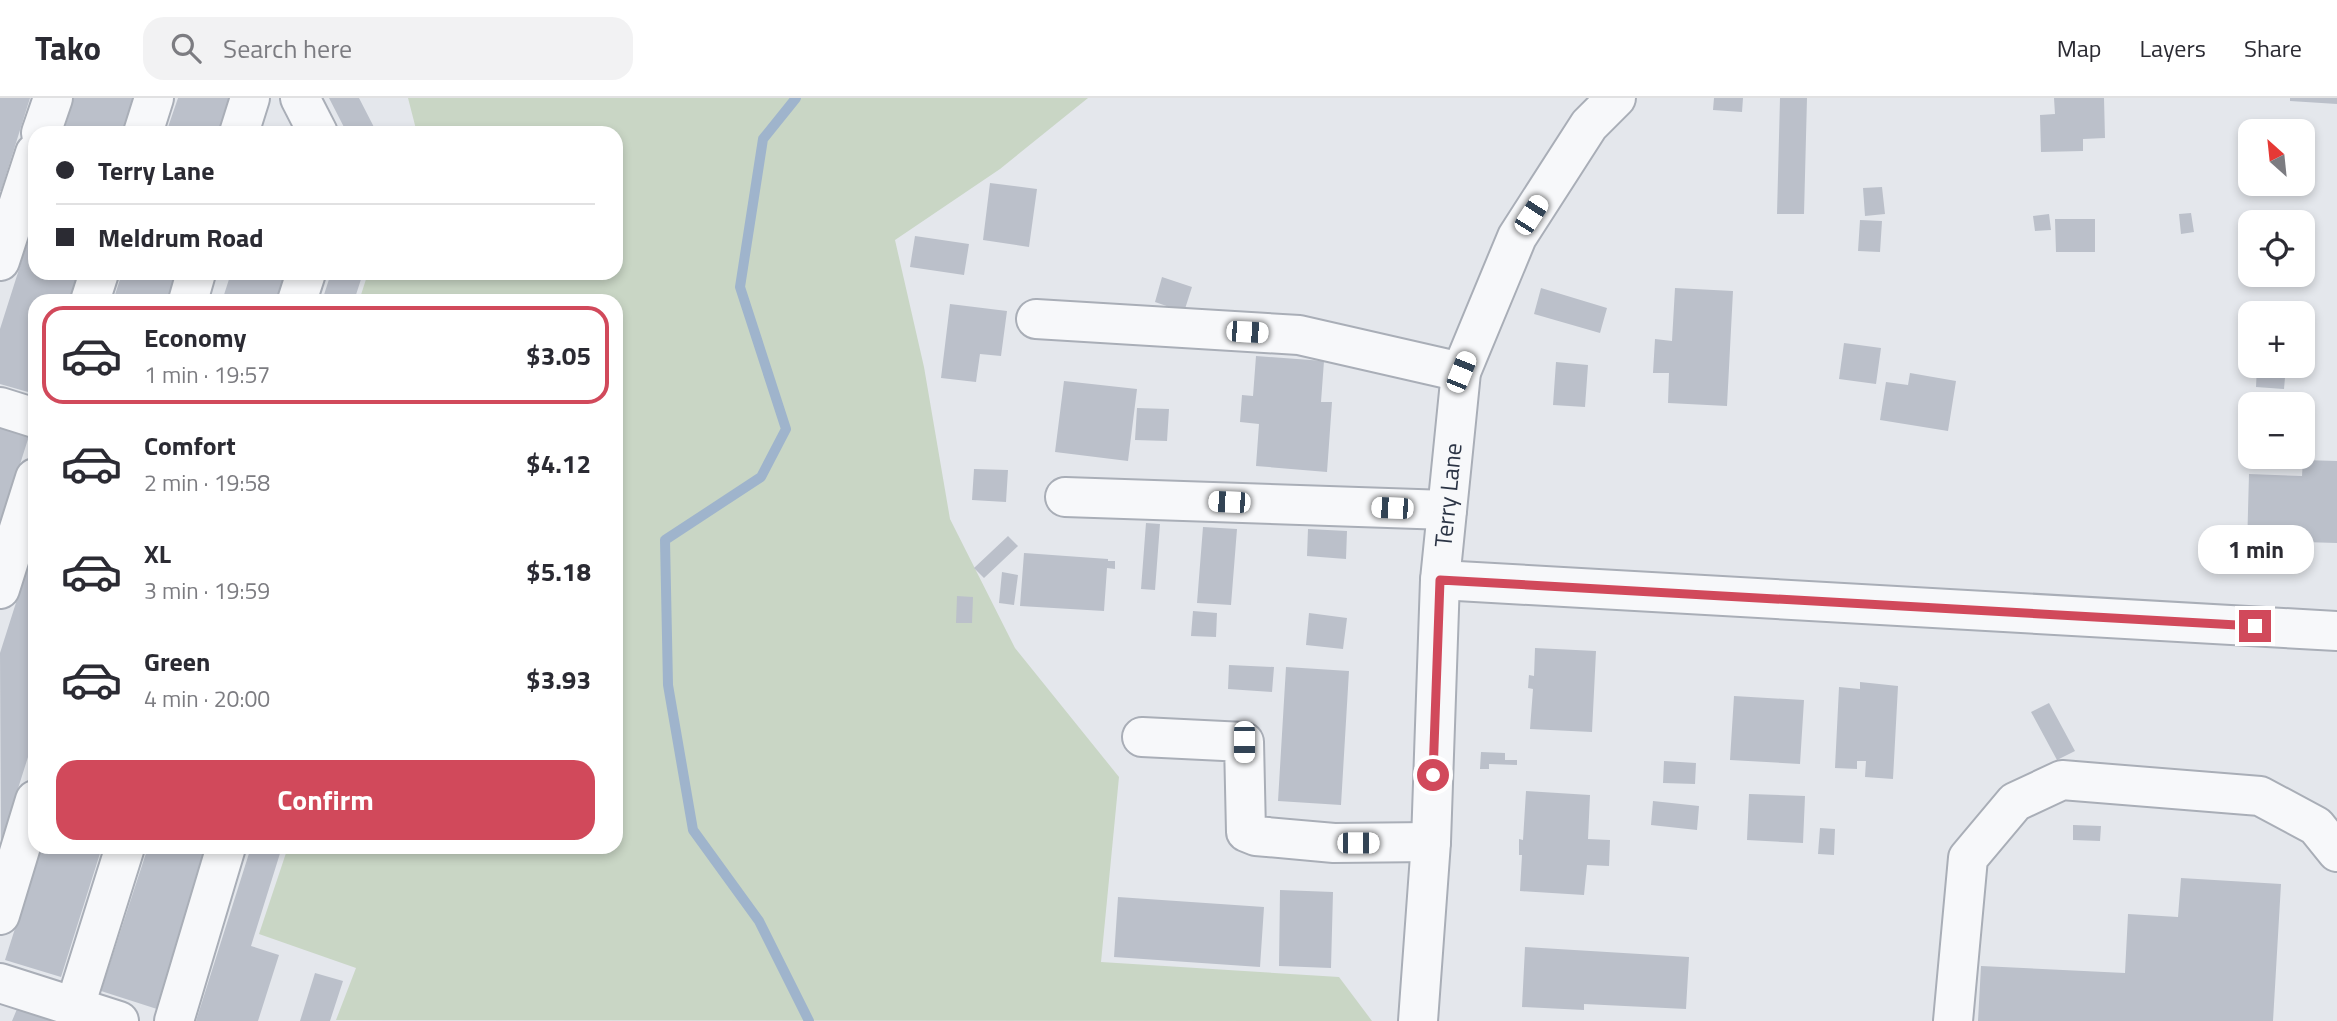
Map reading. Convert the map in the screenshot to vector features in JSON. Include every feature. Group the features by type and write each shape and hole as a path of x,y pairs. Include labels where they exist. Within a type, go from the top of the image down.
{"street":[{"path":"43,126 53,98"},
{"path":"145,126 154,98"},
{"path":"241,126 250,98"},
{"path":"300,98 314,126"},
{"name":"Terry Lane","path":"1418,1021 1431,842 1440,580 1461,372 1517,237 1589,125 1616,98"},
{"path":"0,261 28,175"},
{"path":"1037,319 1299,335 1461,372"},
{"path":"0,407 28,416"},
{"path":"1065,497 1447,510"},
{"path":"0,589 28,500"},
{"path":"1440,580 2337,631"},
{"path":"1142,737 1244,742 1247,832 1256,836 1334,843 1431,842"},
{"path":"1953,1021 1968,858 2015,802 2062,780 2260,796 2316,826 2337,852"},
{"path":"0,915 28,823"},
{"path":"75,1006 123,854"},
{"path":"174,1021 224,854"},
{"path":"0,983 120,1021"}],"green space":[{"path":"408,98 1088,98 1000,169 895,240 924,367 950,519 1015,648 1119,777 1101,962 1339,977 1372,1021 336,1020 356,968 259,934 286,854 623,854 623,294 361,294 366,280 623,280 623,126 415,126"}],"building":[{"path":"0,98 30,98 1,191 0,191"},
{"path":"74,98 135,98 125,126 65,126"},
{"path":"178,98 238,98 229,126 168,126"},
{"path":"329,98 359,98 373,126 343,126"},
{"path":"1714,98 1743,98 1742,112 1713,110"},
{"path":"1780,98 1807,98 1804,214 1777,214"},
{"path":"2054,98 2104,98 2105,138 2083,139 2083,151 2041,152 2040,115 2055,114"},
{"path":"2290,98 2337,98 2337,104 2290,101"},
{"path":"990,183 1037,189 1029,247 983,240"},
{"path":"1882,187 1885,214 1865,216 1863,188"},
{"path":"2191,213 2194,232 2181,234 2179,214"},
{"path":"2049,214 2051,230 2035,231 2033,216"},
{"path":"2055,219 2095,219 2095,252 2056,252"},
{"path":"1860,220 1882,221 1880,252 1858,251"},
{"path":"915,236 969,244 964,275 910,267"},
{"path":"28,241 28,280 77,280 72,294 28,294 28,392 0,384 0,329"},
{"path":"1162,277 1192,287 1184,312 1155,302"},
{"path":"120,280 180,280 175,294 115,294"},
{"path":"229,280 288,280 282,294 224,294"},
{"path":"329,280 361,280 356,294 324,294"},
{"path":"1541,288 1607,308 1600,333 1534,314"},
{"path":"1675,288 1733,291 1727,406 1668,403 1669,373 1653,373 1655,339 1672,341"},
{"path":"950,304 1007,311 1001,356 980,354 976,382 941,378"},
{"path":"1844,343 1881,348 1876,384 1839,379"},
{"path":"1256,356 1324,361 1321,402 1332,402 1327,472 1256,466 1259,424 1240,422 1242,395 1253,396"},
{"path":"1556,362 1588,365 1585,407 1553,405"},
{"path":"1910,373 1956,381 1948,431 1880,420 1886,382 1908,385"},
{"path":"2256,378 2285,378 2284,389 2256,387"},
{"path":"1064,381 1137,389 1128,461 1055,452"},
{"path":"1137,408 1169,409 1167,441 1135,440"},
{"path":"0,427 28,436 28,439 0,524"},
{"path":"2315,460 2337,461 2337,543 2303,542 2303,549 2247,548 2249,474 2302,476 2302,469 2315,469"},
{"path":"974,469 1008,470 1006,502 972,500"},
{"path":"1146,523 1160,524 1155,590 1141,589"},
{"path":"1203,527 1237,529 1231,605 1197,603"},
{"path":"1308,529 1347,531 1346,559 1307,556"},
{"path":"1008,536 1018,546 984,578 974,568"},
{"path":"1024,553 1115,561 1115,569 1107,568 1104,611 1020,606"},
{"path":"28,565 28,757 1,842 0,653"},
{"path":"1002,572 1018,575 1014,605 999,603"},
{"path":"957,596 973,597 972,623 956,623"},
{"path":"1193,611 1217,613 1216,637 1191,636"},
{"path":"1309,613 1347,618 1343,649 1306,645"},
{"path":"1535,648 1596,651 1592,732 1530,729 1533,689 1528,688 1529,675 1534,676"},
{"path":"1229,665 1274,667 1272,692 1228,689"},
{"path":"1286,667 1349,671 1341,805 1278,801"},
{"path":"1860,682 1898,686 1893,779 1865,777 1866,761 1857,761 1857,769 1835,768 1839,687 1860,689"},
{"path":"1734,696 1804,700 1800,764 1730,760"},
{"path":"2049,703 2075,751 2057,760 2031,712"},
{"path":"1481,752 1505,753 1505,760 1517,760 1517,765 1489,764 1489,769 1480,769"},
{"path":"1664,761 1696,763 1695,784 1663,783"},
{"path":"1526,791 1590,795 1588,839 1610,840 1609,866 1587,865 1584,895 1520,891 1522,855 1519,855 1519,839 1523,840"},
{"path":"1749,794 1805,796 1803,843 1747,840"},
{"path":"1653,801 1699,806 1697,830 1651,825"},
{"path":"2073,825 2101,826 2100,841 2073,840"},
{"path":"1820,828 1835,829 1834,855 1818,854"},
{"path":"39,854 100,854 61,977 5,960"},
{"path":"146,854 207,854 157,1009 101,991"},
{"path":"249,854 280,854 251,946 279,955 258,1021 196,1021"},
{"path":"2181,878 2281,884 2273,1021 1978,1021 1981,966 2125,973 2128,914 2178,917"},
{"path":"1280,890 1333,892 1331,968 1279,966"},
{"path":"1118,897 1264,907 1260,967 1114,957"},
{"path":"1525,947 1689,957 1686,1009 1584,1004 1584,1010 1522,1007"},
{"path":"315,973 343,981 330,1021 300,1021"},
{"path":"17,1009 53,1020 53,1021 12,1021"}],"waterway":[{"path":"796,98 763,139 740,287 786,429 761,477 665,540 668,685 693,830 759,921 809,1021"}],"route":[{"path":"1433,775 1440,580 2255,626"}]}
